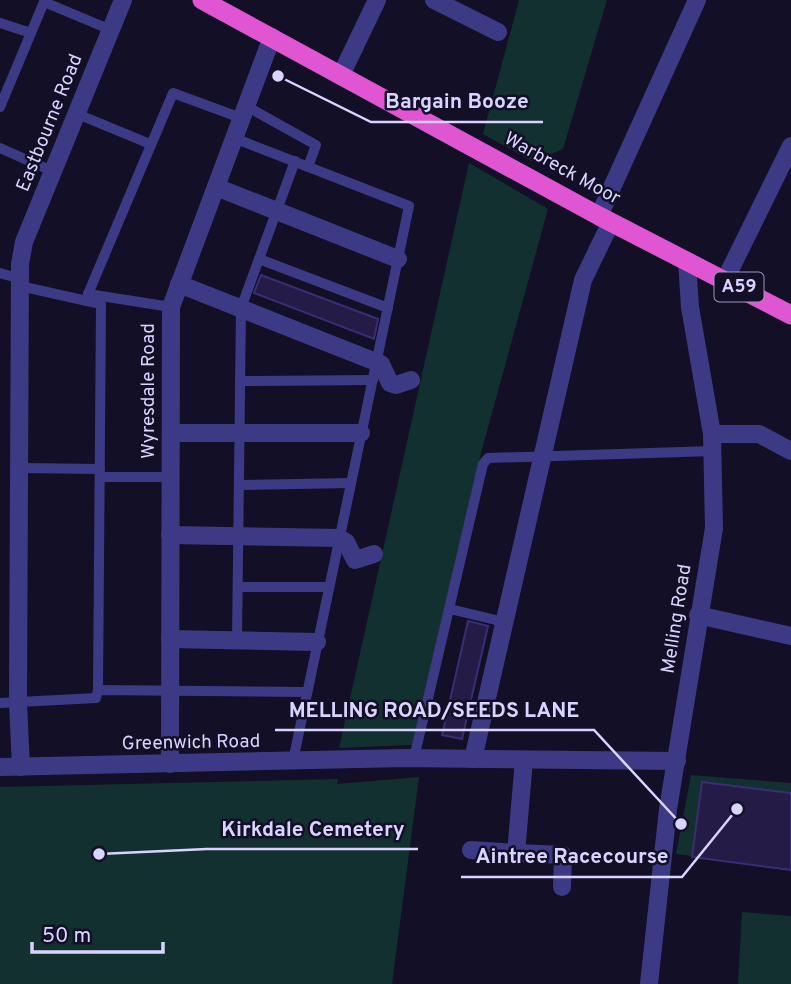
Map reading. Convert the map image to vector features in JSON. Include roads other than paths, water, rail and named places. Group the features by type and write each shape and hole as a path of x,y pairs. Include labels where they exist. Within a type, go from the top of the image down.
{"highway":[{"name":"Warbreck Moor","path":"204,1 605,219 791,314"}],"street":[{"name":"Eastbourne Road","path":"21,767 9,703 20,468 20,282 24,242 123,0"},
{"path":"342,74 377,0"},
{"path":"434,0 498,32"},
{"path":"473,759 583,280 605,219 697,0"},
{"name":"Wyresdale Road","path":"170,764 171,307 272,37"},
{"path":"725,280 791,146"},
{"path":"216,187 398,259"},
{"name":"Melling Road","path":"649,984 661,858 714,528 713,443 690,307 687,261"},
{"path":"179,284 381,364 385,387 411,380"},
{"path":"171,433 362,433"},
{"path":"713,443 759,434 791,451"},
{"path":"170,535 339,538 346,542 356,567 374,554"},
{"path":"698,615 791,636"},
{"path":"170,639 317,642"},
{"name":"Greenwich Road","path":"0,767 414,758 677,761"},
{"path":"516,853 524,760"},
{"path":"471,850 564,855 562,887"}],"lane":[{"path":"0,107 44,2 111,30"},
{"path":"43,6 86,24"},
{"path":"0,23 31,33"},
{"path":"88,298 173,93 243,112 316,145 308,167"},
{"path":"75,113 150,144"},
{"path":"234,138 410,206 376,362"},
{"path":"0,148 52,171"},
{"path":"237,640 241,308 295,161"},
{"path":"259,259 388,308"},
{"path":"0,273 20,282 88,298 171,307"},
{"path":"9,703 96,698 98,690 101,304 88,298"},
{"path":"240,381 385,387 362,433 293,761"},
{"path":"414,758 483,464 488,458 541,458 713,443"},
{"path":"20,468 170,477"},
{"path":"239,485 351,483"},
{"path":"237,587 329,587"},
{"path":"450,609 504,622"},
{"path":"98,690 307,692"}],"place":[{"name":"Bargain Booze","path":"278,76"},
{"name":"Aintree Racecourse","path":"737,809"},
{"name":"MELLING ROAD/SEEDS LANE","path":"681,824"},
{"name":"Kirkdale Cemetery","path":"99,854"}]}
